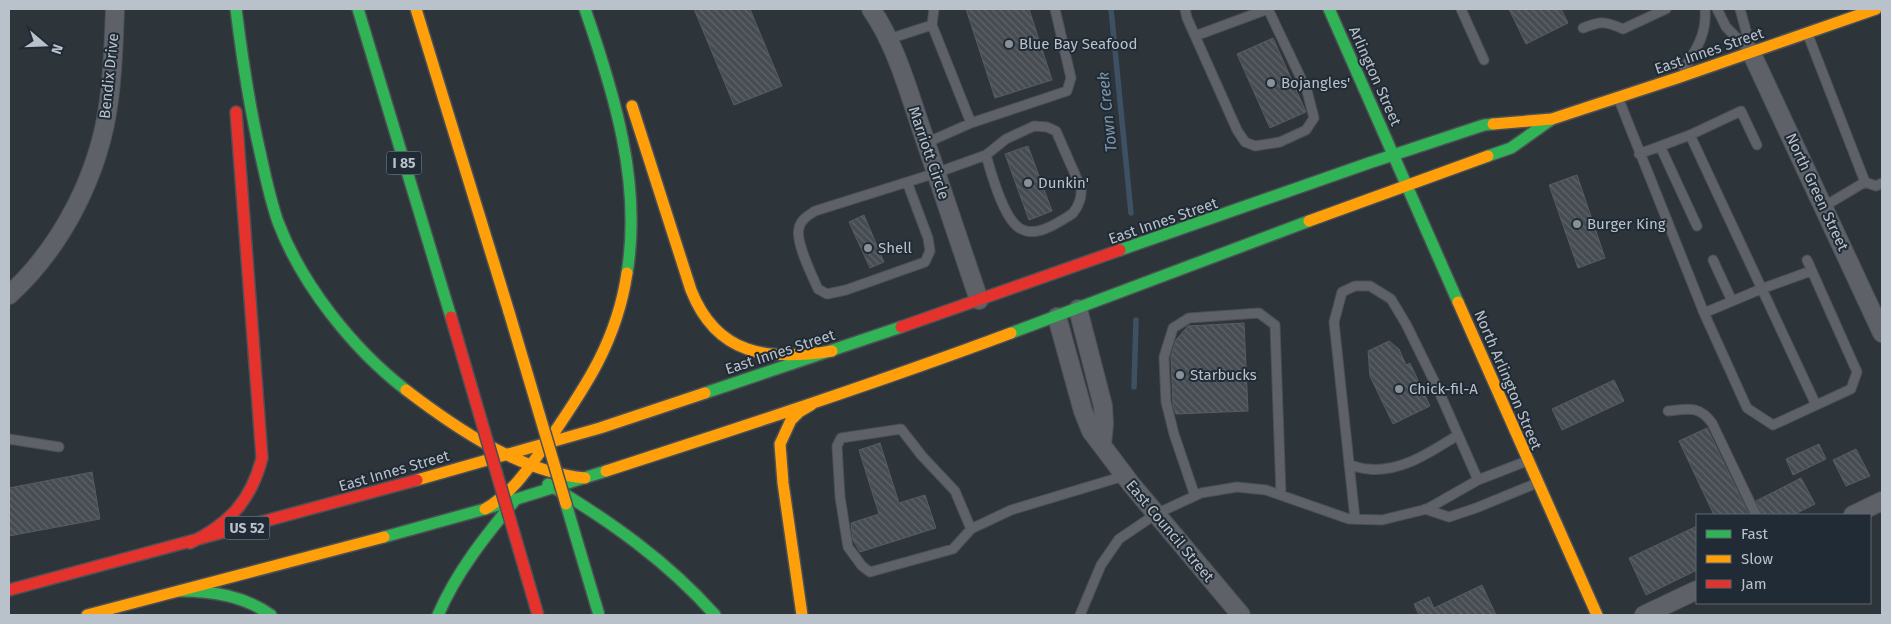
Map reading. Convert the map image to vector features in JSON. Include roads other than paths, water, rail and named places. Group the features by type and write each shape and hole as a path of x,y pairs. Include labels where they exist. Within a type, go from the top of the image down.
{"main road":[{"path":"229,9 234,78"},
{"path":"236,9 252,118 276,215 296,260 343,329 388,376 427,406 533,470 585,478"},
{"name":"I 85","path":"358,9 538,615"},
{"path":"416,9 599,615"},
{"path":"438,615 448,592 465,564 514,501 533,470 545,444 588,381 610,337 625,290 632,241 631,191 624,142 613,95 585,9"},
{"path":"595,9 607,36"},
{"name":"Arlington Street","path":"1329,9 1394,155"},
{"name":"East Innes Street","path":"9,590 385,490 572,436 832,351 1394,155 1484,126 1515,121 1552,119 1876,9"},
{"path":"629,96 686,274 697,304 708,323 734,343 754,351 788,355 832,351"},
{"path":"190,543 212,532 235,514 253,487 262,458 235,97"},
{"name":"East Innes Street","path":"87,615 514,501 811,405 1057,317 1407,184 1501,152 1511,148 1552,119"},
{"name":"North Arlington Street","path":"1394,155 1537,483 1597,615"},
{"path":"802,615 783,483 780,444 792,420 811,405"},
{"path":"485,509 504,496 572,436"},
{"name":"US 52","path":"484,461 533,470 555,488 656,555 692,589 715,615"},
{"path":"180,591 200,591 228,596 255,606 271,615"}],"street":[{"name":"Bendix Drive","path":"9,295 33,270 52,246 69,218 93,165 104,131 109,101 115,9"},
{"name":"Marriott Circle","path":"872,9 889,39 979,300"},
{"name":"North Green Street","path":"1751,52 1882,333"},
{"path":"1078,309 1103,406 1102,444"},
{"name":"East Council Street","path":"1057,317 1082,411 1091,431 1124,476 1241,615"},
{"path":"1855,514 1882,501"},
{"path":"1644,615 1696,590"}],"lane":[{"path":"934,9 932,25 971,123"},
{"path":"926,143 971,123 1067,91 1070,78 1056,9"},
{"path":"1185,9 1195,36 1237,130 1245,142 1255,146 1280,142 1306,130 1314,118 1307,91 1268,9 1195,36"},
{"path":"1461,9 1484,60"},
{"path":"1583,28 1601,22 1608,22 1623,29 1666,9"},
{"path":"1677,78 1700,46 1706,15 1705,9"},
{"path":"1717,9 1726,27 1751,52"},
{"path":"1740,9 1751,52"},
{"path":"889,39 932,25"},
{"path":"1807,32 1865,182 1876,186 1882,183"},
{"path":"1618,98 1704,313 1747,408 1773,425 1851,389 1857,372 1806,260"},
{"path":"1639,154 1690,135 1741,111 1757,145"},
{"path":"907,182 928,238 930,250 925,262 846,290 827,294 818,289 800,241 799,228 805,217 816,211 986,155 1006,139 1034,126 1047,126 1056,131 1081,188 1082,197 1073,213 1048,229 1034,232 1019,229 1010,219 992,177 986,155"},
{"path":"1690,135 1816,405"},
{"path":"1660,146 1697,226"},
{"path":"1824,207 1865,182"},
{"path":"1713,260 1732,301"},
{"path":"1704,313 1811,270"},
{"path":"1355,519 1334,322 1342,292 1355,286 1370,286 1391,299 1411,333 1478,480"},
{"path":"1195,496 1174,434 1166,402 1164,357 1173,328 1189,318 1259,314 1275,325 1281,495"},
{"path":"1668,411 1691,408 1706,414 1756,514"},
{"path":"971,529 955,491 922,456 901,429 841,438 837,446 840,497 848,547 862,566 870,572 953,549 971,529 1011,510 1124,476"},
{"path":"1349,465 1368,469 1386,469 1423,457 1458,434"},
{"path":"9,439 59,448"},
{"path":"1080,615 1101,565 1119,539 1156,514 1195,496 1237,487 1266,490 1349,518 1382,520 1426,509 1478,480 1528,461"},
{"path":"1426,509 1449,517 1537,483"}],"waterway":[{"name":"Town Creek","path":"1111,9 1131,213"},
{"name":"Town Creek","path":"1134,387 1136,320"}],"place":[{"name":"Blue Bay Seafood","path":"1009,44"},
{"name":"Bojangles'","path":"1271,83"},
{"name":"Dunkin'","path":"1028,183"},
{"name":"Burger King","path":"1577,224"},
{"name":"Shell","path":"868,248"},
{"name":"Starbucks","path":"1180,375"},
{"name":"Chick-fil-A","path":"1399,389"}]}
